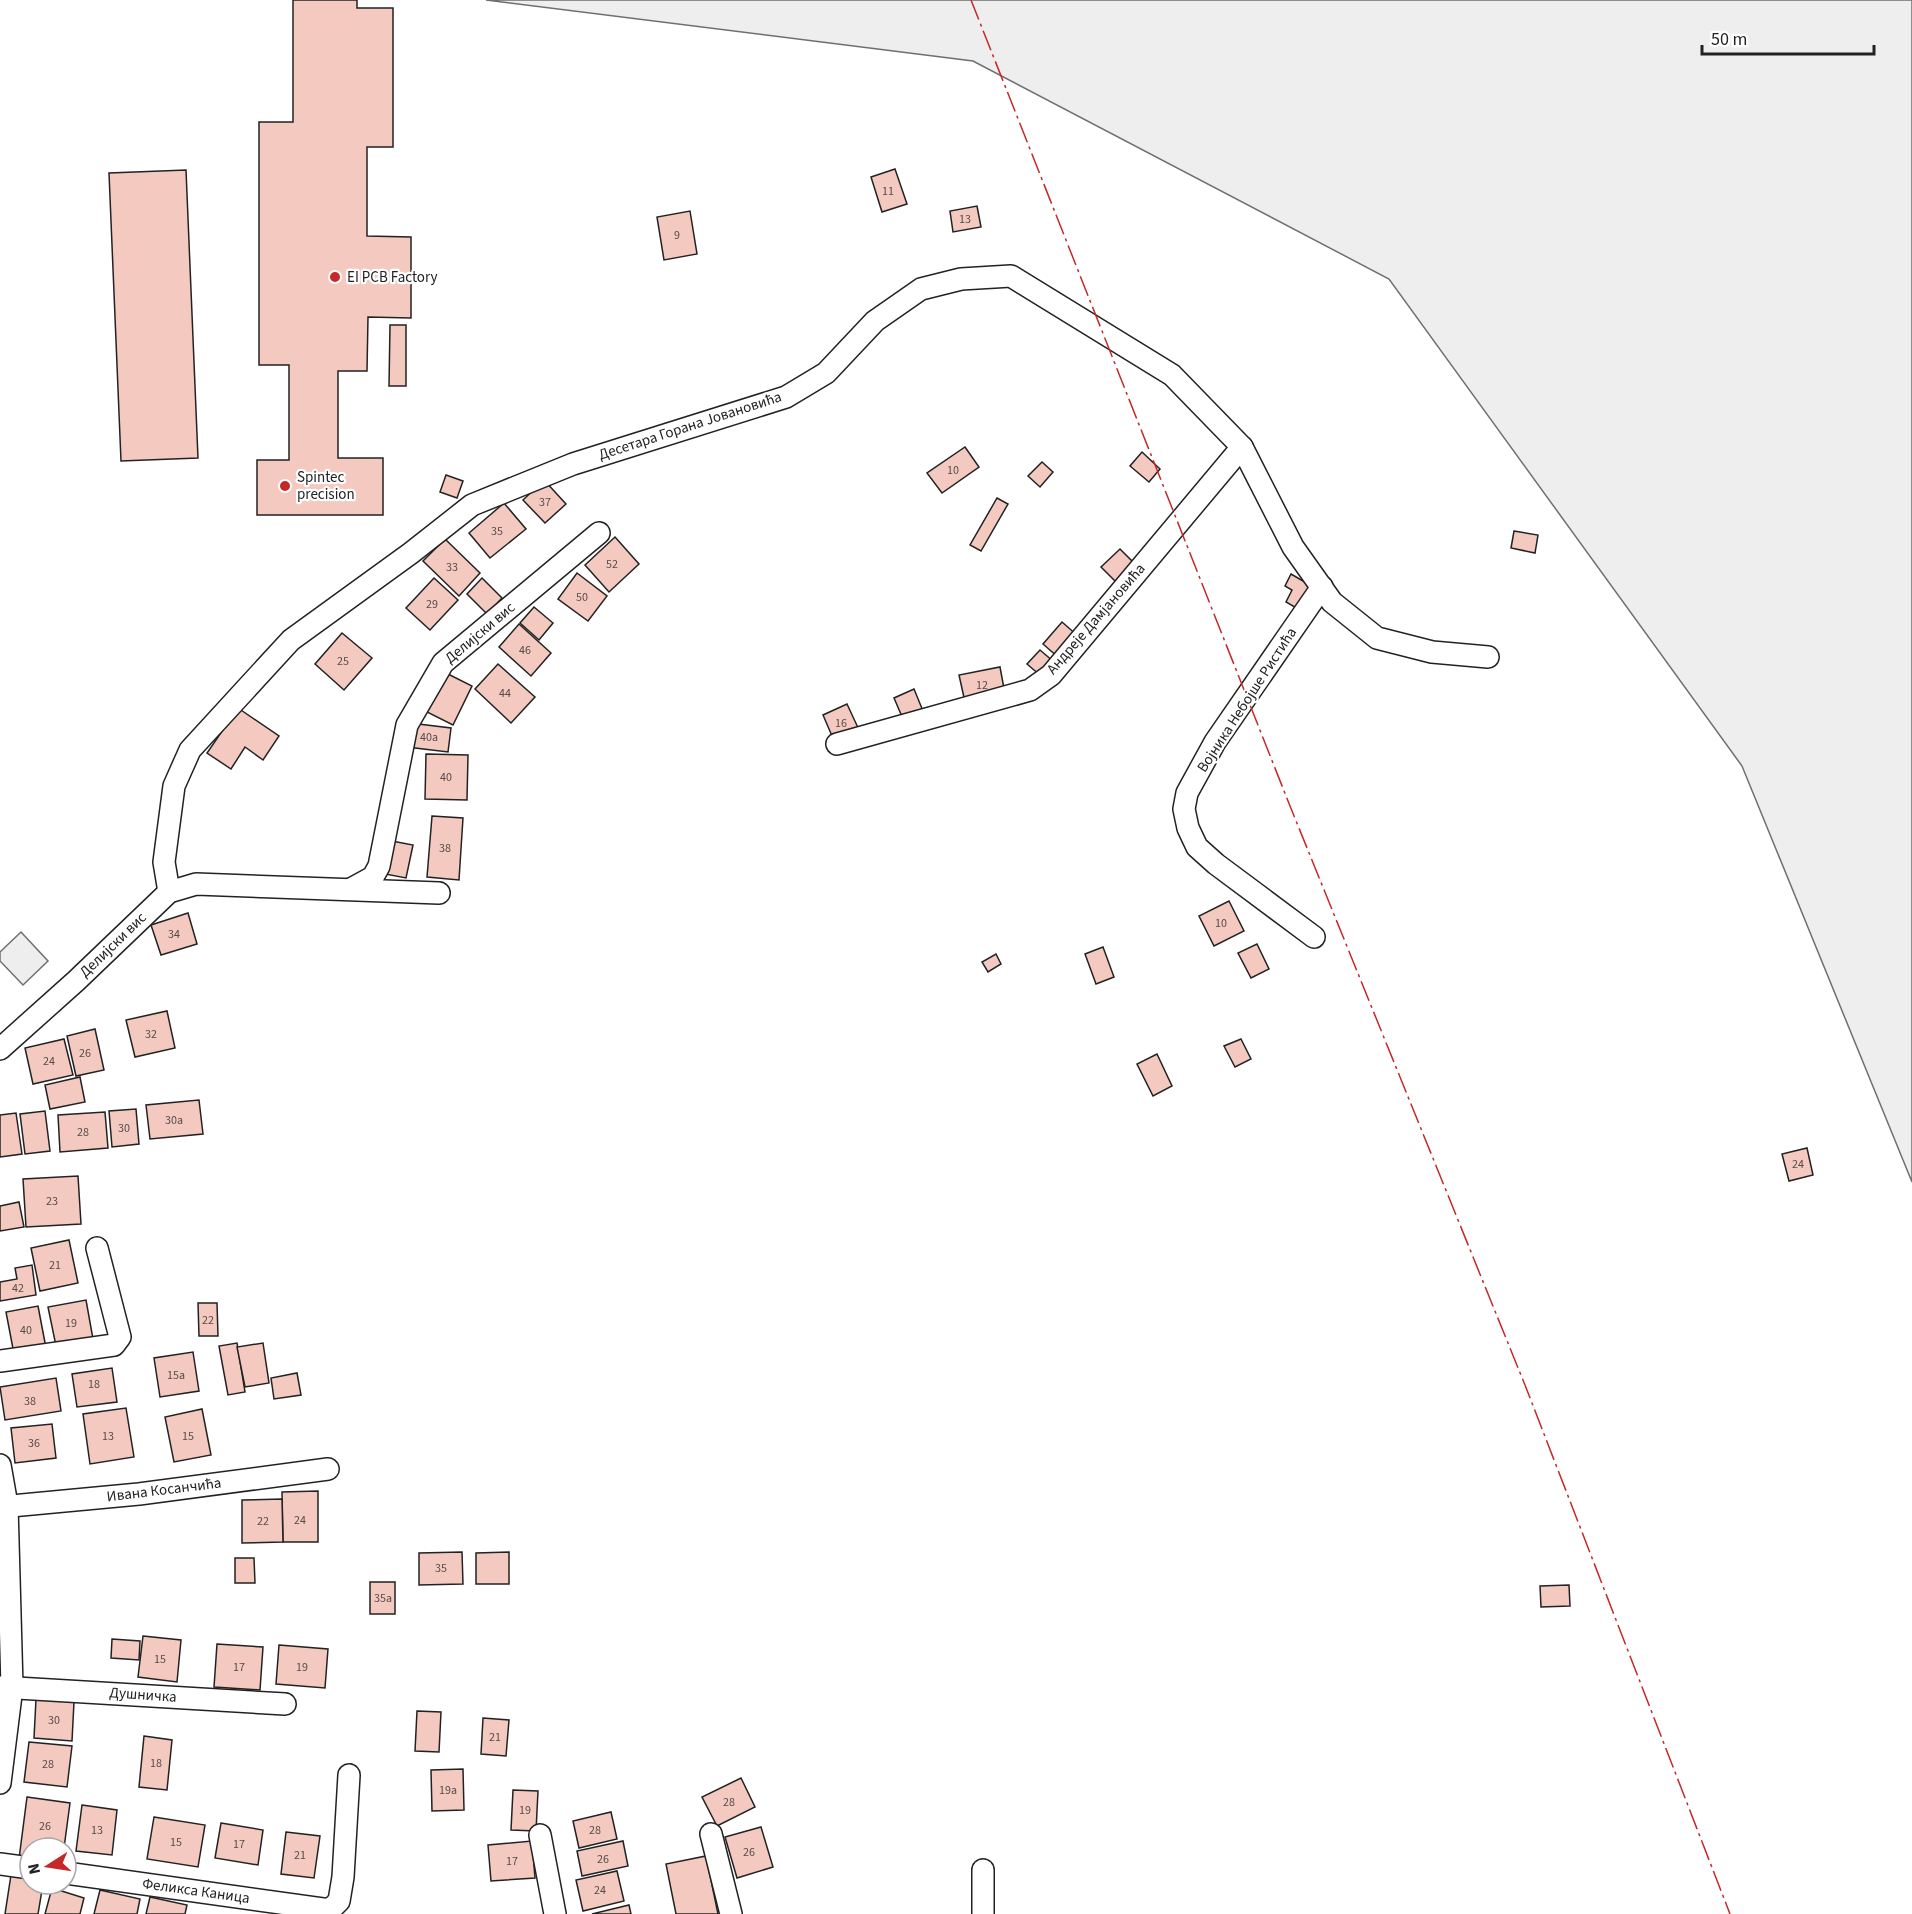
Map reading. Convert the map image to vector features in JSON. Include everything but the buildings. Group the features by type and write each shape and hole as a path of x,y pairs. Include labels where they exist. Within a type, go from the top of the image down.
{"street":[{"name":"Десетара Горана Јовановића","path":"169,892 164,862 174,786 190,750 291,640 411,553 472,505 573,464 786,397 826,373 875,321 921,289 961,279 1011,276 1172,375 1242,447 1293,547 1332,602 1377,638 1432,652 1488,657"},
{"name":"Андреје Дамјановића","path":"837,744 1030,690 1051,675 1242,447"},
{"name":"Делијски вис","path":"351,889 373,877 379,866 407,725 443,663 599,533"},
{"name":"Војника Небојше Ристића","path":"1314,937 1216,864 1197,847 1188,828 1184,809 1187,794 1215,742 1322,587"},
{"name":"Делијски вис","path":"0,1049 76,981 169,892 196,884 439,893"},
{"path":"0,1361 114,1346 120,1338 97,1248"},
{"path":"0,1466 4,1506 6,1687 0,1783"},
{"name":"Ивана Косанчића","path":"4,1506 139,1494 328,1469"},
{"name":"Душничка","path":"6,1687 285,1704"},
{"name":"Феликса Каница","path":"78,1875 330,1910 339,1901 342,1885 349,1775"},
{"path":"711,1834 731,1914"},
{"path":"540,1835 555,1914"},
{"path":"0,1864 18,1866"},
{"path":"983,1870 983,1914"}],"shaded area":[{"path":"486,0 1912,0 1912,1182 1742,766 1389,279 973,61"},
{"path":"21,932 48,961 23,985 0,961 0,952"}],"power":[{"path":"971,0 1290,806 1525,1385 1730,1914"}],"place":[{"name":"EI PCB Factory","path":"335,277"},
{"name":"Spintec precision","path":"285,486"}]}
